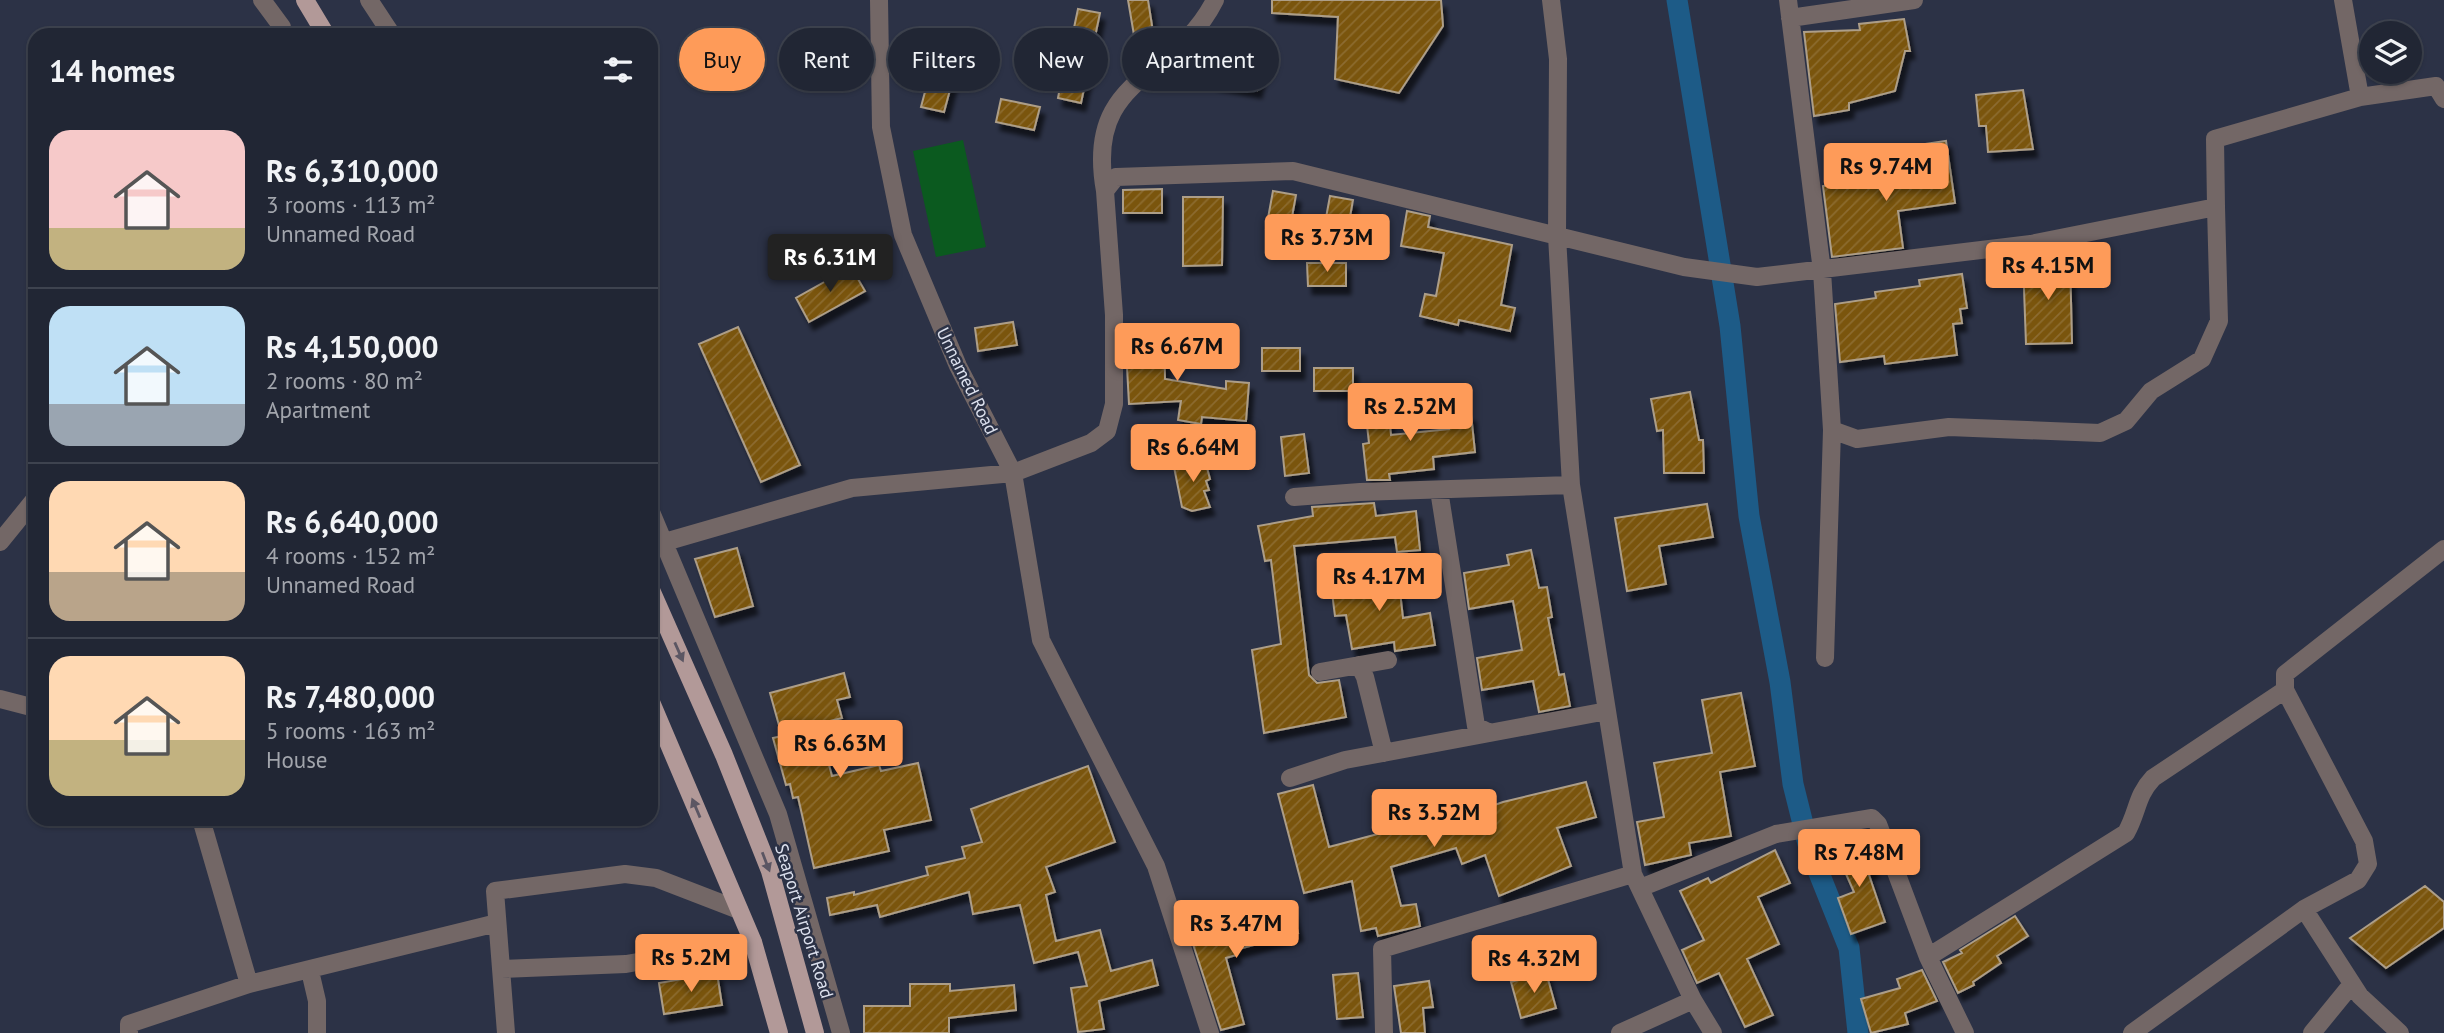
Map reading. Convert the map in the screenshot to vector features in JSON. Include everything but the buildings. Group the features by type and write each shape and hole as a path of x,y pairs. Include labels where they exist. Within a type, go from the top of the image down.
{"main road":[{"path":"305,0 322,28"},
{"name":"Seaport Airport Road","path":"658,606 724,755 770,871 815,1033"},
{"path":"658,719 753,942 779,1033"}],"street":[{"path":"262,0 282,27"},
{"path":"369,0 387,28"},
{"name":"Unnamed Road","path":"879,0 881,127 903,235 941,329 1013,473 1041,640 1156,866 1210,1033"},
{"path":"841,1033 778,814 658,544 852,488 1013,473 1091,443 1107,431 1114,404 1114,315 1100,144 1118,100 1203,24 1215,0"},
{"path":"1551,0 1558,59 1557,236 1571,485 1636,881 1693,1000 1713,1033"},
{"path":"1825,658 1832,430 1822,271 1789,9 1914,0"},
{"path":"2343,0 2360,97"},
{"path":"1832,430 1857,439 1949,427 2100,433 2126,421 2151,391 2202,359 2219,321 2215,139 2360,97 2436,86 2444,99"},
{"path":"1105,191 1116,177 1293,171 1684,267 1757,277 2031,244 2216,207"},
{"path":"1294,497 1571,485"},
{"path":"1439,490 1476,726 1490,733"},
{"path":"0,542 28,508"},
{"path":"2132,1033 2304,909 2358,880 2368,864 2364,841 2285,690 2285,674 2444,549"},
{"path":"1320,672 1388,660"},
{"path":"1359,665 1365,677 1384,752"},
{"path":"1928,957 2126,834 2134,819 2140,791 2153,778 2285,690"},
{"path":"0,699 28,707"},
{"path":"1290,778 1345,760 1607,711"},
{"path":"1384,1033 1382,949 1636,881 1776,834 1866,817 1878,824 1928,957 1965,1033"},
{"path":"203,826 249,984"},
{"path":"506,1033 495,891 625,874 656,878 739,910"},
{"path":"2304,909 2360,996 2400,1033"},
{"path":"129,1033 130,1024 249,984 497,923"},
{"path":"501,969 626,964 753,942"},
{"path":"310,971 317,1001 317,1033"},
{"path":"2312,1033 2353,984"},
{"path":"1620,1033 1693,1000"}],"green space":[{"path":"963,140 986,247 936,257 913,151"}],"waterway":[{"path":"1677,0 1730,326 1749,516 1780,682 1793,784 1809,848 1849,948 1858,1033"}]}
